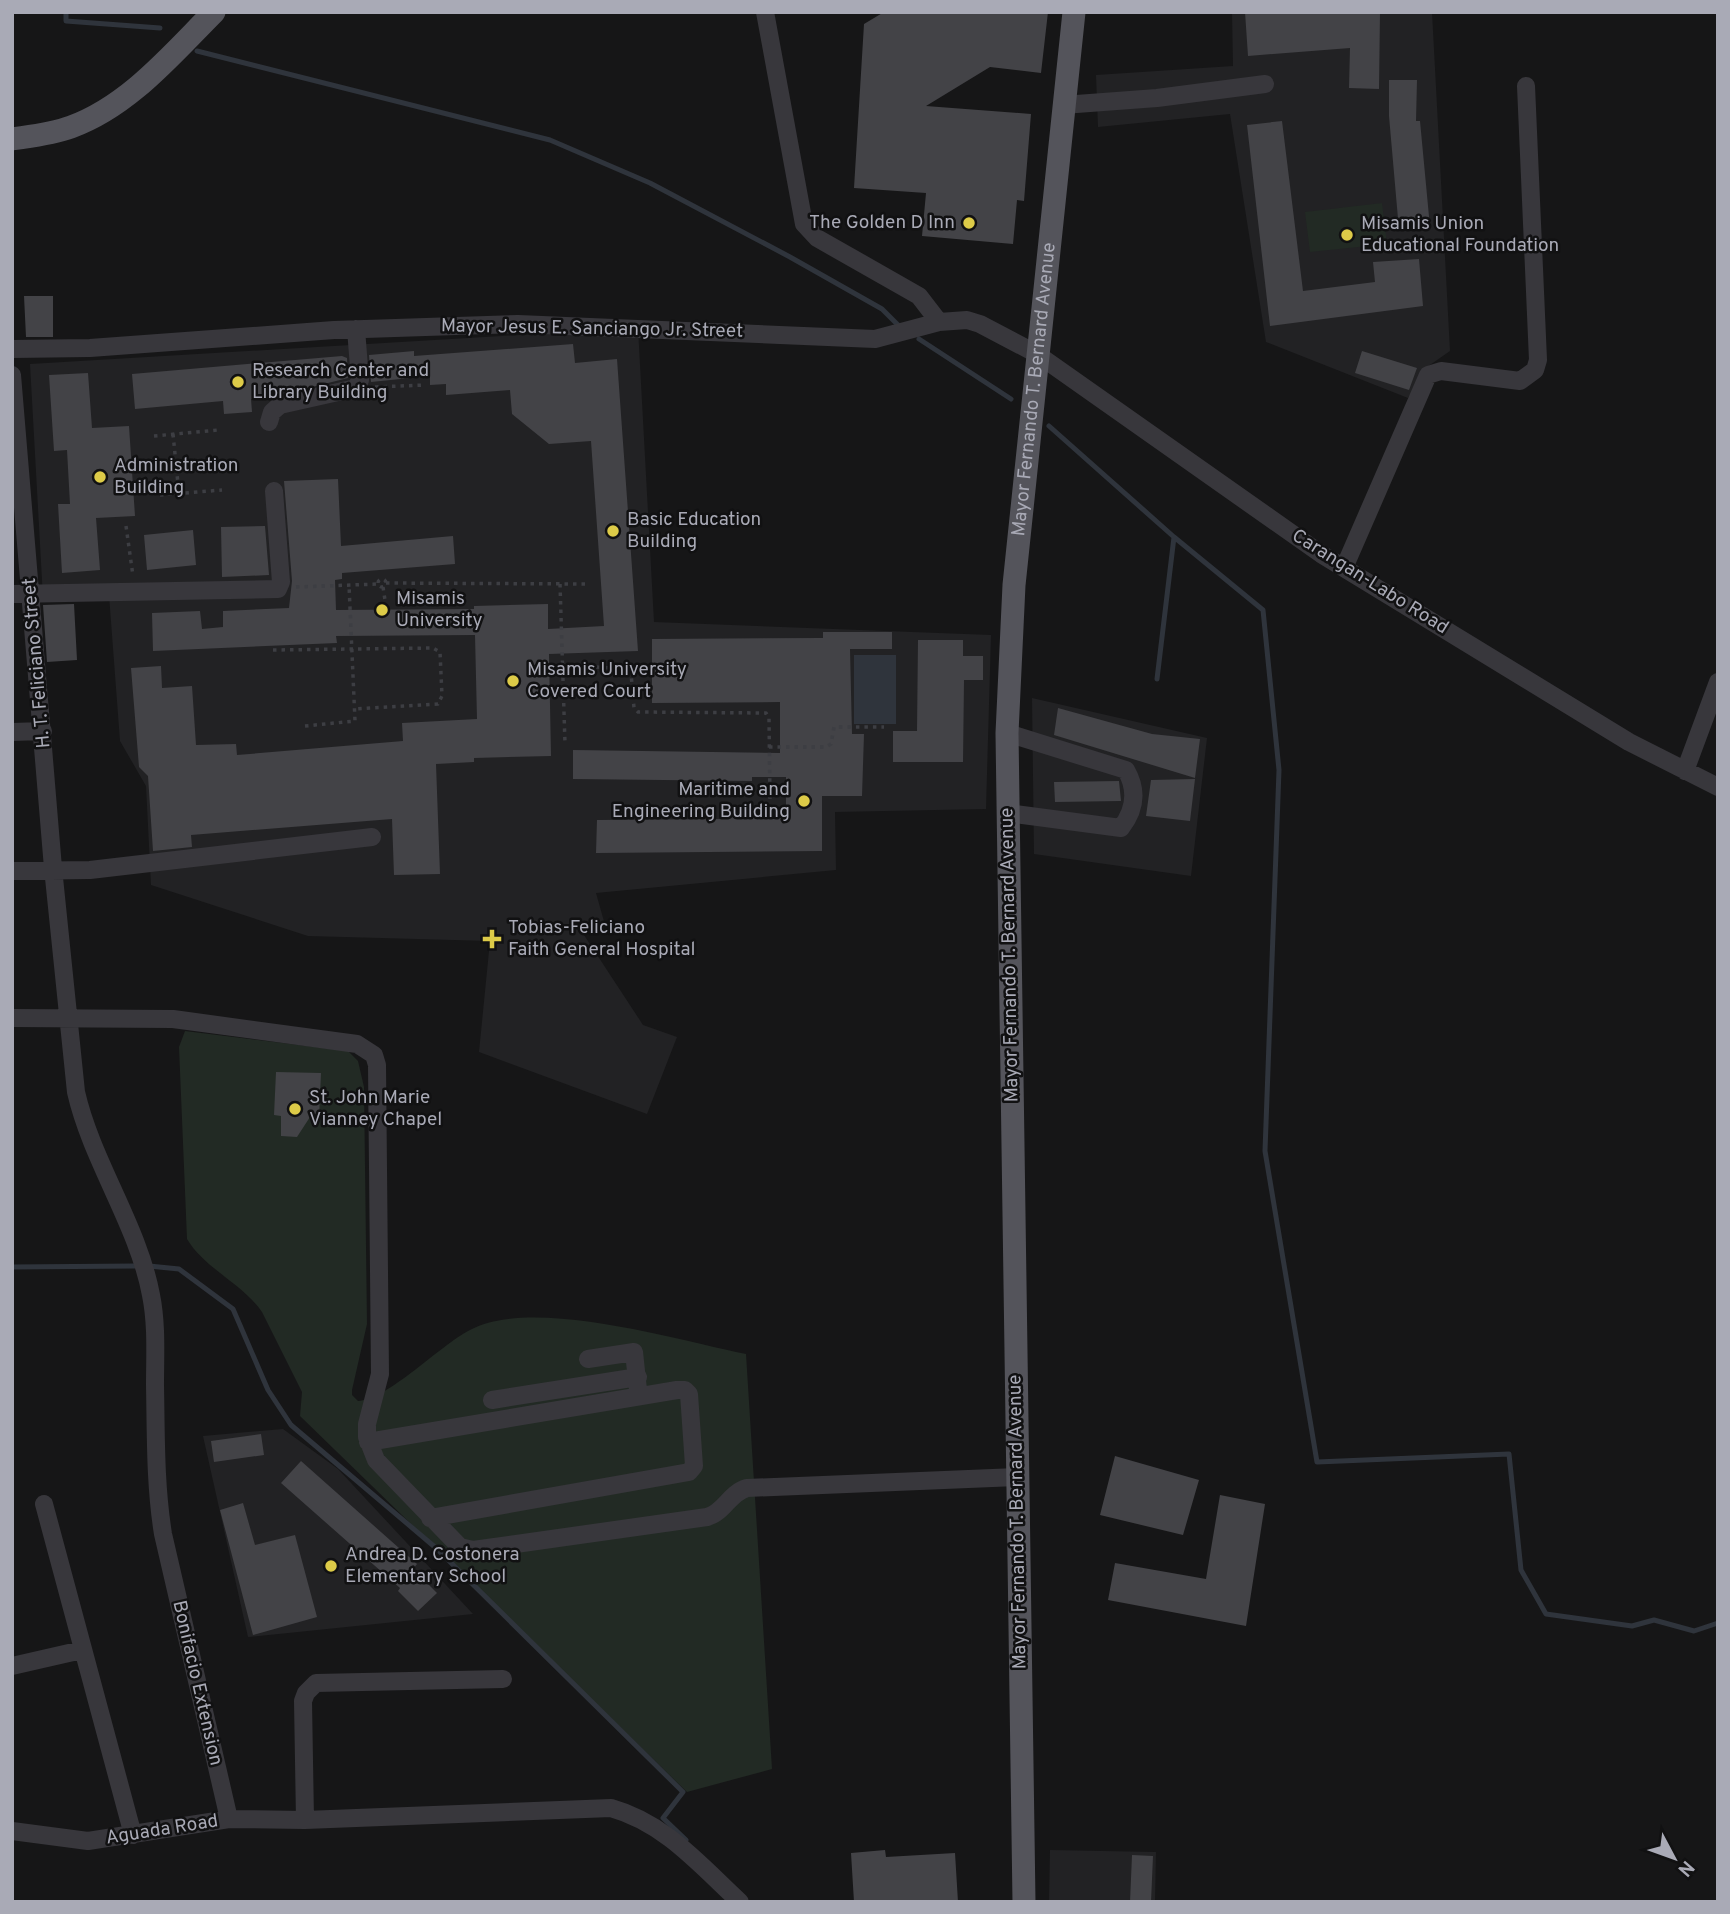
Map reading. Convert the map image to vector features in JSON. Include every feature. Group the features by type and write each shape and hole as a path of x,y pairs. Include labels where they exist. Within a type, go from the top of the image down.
{"main road":[{"path":"12,139 71,127 104,110 135,88 214,12"},
{"name":"Mayor Fernando T. Bernard Avenue","path":"1024,1902 1007,733 1010,636 1074,12"}],"street":[{"path":"765,12 804,224 817,238 919,296 939,322"},
{"path":"1063,105 1157,99 1265,84"},
{"path":"1344,568 1428,375 1441,371 1520,381 1535,370 1538,360 1526,86"},
{"name":"Mayor Jesus E. Sanciango Jr. Street","path":"12,349 90,348 356,329 518,324 859,339 889,336 952,319 980,324 1037,354"},
{"path":"269,422 272,412 280,405 356,388 360,380 356,329"},
{"name":"Carangan-Labo Road","path":"1037,354 1208,476 1344,568 1629,742 1718,787"},
{"name":"H. T. Feliciano Street","path":"12,375 68,1017"},
{"path":"12,594 280,588 274,491"},
{"path":"1685,771 1718,682"},
{"path":"12,732 43,731"},
{"path":"1007,733 1126,771 1134,796 1128,819 1121,828 1008,813"},
{"path":"12,871 90,870 372,837"},
{"name":"Bonifacio Extension","path":"68,1017 76,1092 83,1123 145,1268 151,1297 155,1328 158,1499 163,1534 229,1819"},
{"path":"12,1018 195,1021 357,1044 374,1055 381,1357 377,1392 367,1424 368,1442 376,1460 454,1543 473,1550 707,1517 719,1512 736,1493 747,1488 1017,1476"},
{"path":"588,1359 634,1352 639,1396"},
{"path":"492,1400 638,1377"},
{"path":"368,1442 639,1396 681,1390 687,1392 694,1466 689,1472 430,1518"},
{"path":"44,1504 133,1835"},
{"path":"12,1665 82,1650"},
{"path":"305,1820 303,1701 310,1686 316,1683 503,1679"},
{"path":"229,1819 305,1820 611,1808 632,1814 668,1835 740,1902"},
{"name":"Aguada Road","path":"12,1831 88,1841 229,1819"}],"path":[{"path":"356,388 426,385"},
{"path":"154,436 218,430"},
{"path":"173,434 179,494"},
{"path":"160,495 222,490"},
{"path":"126,526 135,592"},
{"path":"383,573 385,600"},
{"path":"280,588 384,583 588,584"},
{"path":"560,584 565,744"},
{"path":"305,726 355,721 349,585"},
{"path":"273,650 433,648 441,655 442,696 438,704 354,709"},
{"path":"562,665 628,668 631,673 634,708 638,712 766,713 769,718 770,799"},
{"path":"769,747 826,747 831,744 834,727 884,727"}],"shaded area":[{"name":"Misamis Union Educational Foundation","path":"1232,12 1432,12 1450,351 1427,367 1408,398 1266,342 1230,114 1098,127 1096,75 1233,66"},
{"path":"1382,203 1387,244 1310,252 1305,212"},
{"name":"Misamis University","path":"638,328 654,622 991,635 986,809 835,812 836,870 596,893 605,925 584,935 643,1025 677,1037 647,1114 479,1052 490,941 308,936 151,885 146,786 120,741 109,595 43,598 30,364"},
{"path":"854,655 896,655 896,724 854,724"},
{"path":"1032,698 1207,738 1191,876 1034,854"},
{"path":"185,1031 348,1051 358,1061 364,1087 367,1324 352,1390 352,1395 358,1401 370,1398 399,1382 470,1330 497,1321 530,1317 605,1324 746,1354 772,1769 687,1792 300,1416 302,1392 262,1312 204,1259 187,1239 179,1047"},
{"name":"Andrea D. Costonera Elementary School","path":"283,1429 338,1469 473,1614 248,1637 203,1436"},
{"path":"1050,1850 1156,1852 1155,1902 1049,1902"}],"building":[{"path":"884,12 1048,12 1041,73 990,67 926,106 1031,114 1024,201 1017,200 1013,244 922,236 926,193 854,188 864,24"},
{"path":"1245,12 1380,12 1379,89 1349,88 1350,48 1248,56"},
{"path":"1389,80 1417,80 1416,121 1420,121 1430,227 1399,230 1389,116"},
{"path":"1282,121 1303,291 1375,282 1373,262 1419,259 1423,306 1270,326 1247,125"},
{"path":"24,296 53,296 53,337 26,337"},
{"path":"573,344 575,363 617,359 638,651 549,654 551,756 474,758 474,762 436,764 440,874 394,875 392,819 191,835 192,847 153,851 148,776 139,767 131,668 161,666 162,688 192,686 196,745 236,744 237,755 403,741 402,723 477,719 475,635 336,636 337,643 153,651 152,613 200,611 202,629 223,627 223,611 289,608 292,581 284,481 338,479 341,546 453,536 455,564 342,573 342,579 335,580 336,610 474,609 474,606 548,604 548,629 604,626 591,441 549,444 512,414 510,390 446,395 446,384 430,385 430,376 371,382 369,355 414,351 414,356"},
{"path":"1362,351 1417,368 1409,390 1355,373"},
{"name":"Research Center and Library Building","path":"342,356 347,358 348,378 272,397 251,399 252,412 224,414 223,401 135,409 132,374"},
{"name":"Administration Building","path":"88,373 92,428 129,426 135,516 96,518 100,570 62,573 58,504 70,504 67,450 54,451 49,375"},
{"path":"265,526 269,575 222,577 221,527"},
{"path":"193,530 196,565 147,570 144,535"},
{"path":"74,604 77,660 47,662 43,605"},
{"path":"823,632 892,632 892,649 850,649 852,734 864,734 862,796 822,796 822,851 596,853 597,820 727,819 727,814 786,816 786,777 752,777 752,781 573,779 573,750 780,753 780,702 652,703 652,639 823,638"},
{"path":"918,640 963,640 963,656 983,656 983,680 964,680 963,762 893,762 893,731 917,731"},
{"path":"1058,708 1152,734 1200,739 1195,778 1054,735"},
{"path":"1195,779 1190,821 1146,816 1151,780"},
{"path":"1119,781 1121,801 1055,802 1054,782"},
{"name":"St. John Marie Vianney Chapel","path":"276,1072 321,1073 319,1118 310,1117 297,1137 281,1136 281,1116 274,1115"},
{"path":"261,1434 264,1455 214,1462 211,1441"},
{"path":"1115,1456 1199,1480 1183,1535 1100,1515"},
{"path":"301,1461 417,1564 413,1569 437,1593 418,1611 398,1591 400,1588 281,1483"},
{"path":"1220,1495 1265,1504 1246,1626 1108,1600 1115,1563 1206,1579"},
{"path":"243,1503 255,1545 295,1535 317,1617 253,1635 220,1510"},
{"path":"885,1850 886,1857 955,1853 958,1902 854,1902 851,1853"},
{"path":"1132,1855 1153,1856 1151,1902 1130,1902"}],"waterway":[{"path":"66,12 66,21 160,28"},
{"path":"197,51 550,140 650,183 790,257 882,309 900,327"},
{"path":"919,339 1011,399"},
{"path":"1049,426 1174,537 1157,679"},
{"path":"1174,537 1263,610 1279,770 1265,1151 1317,1462 1509,1454 1521,1570 1546,1614 1632,1626 1654,1620 1694,1631 1718,1623"},
{"path":"12,1267 135,1266"},
{"path":"149,1266 179,1269 233,1309 268,1390 291,1425 436,1548 683,1792 663,1818 686,1840"}],"place":[{"name":"The Golden D Inn","path":"969,223"},
{"name":"Misamis Union Educational Foundation","path":"1347,235"},
{"name":"Research Center and Library Building","path":"238,382"},
{"name":"Administration Building","path":"100,477"},
{"name":"Basic Education Building","path":"613,531"},
{"name":"Misamis University","path":"382,610"},
{"name":"Misamis University Covered Court","path":"513,681"},
{"name":"Maritime and Engineering Building","path":"804,801"},
{"name":"Tobias-Feliciano Faith General Hospital","path":"492,939"},
{"name":"St. John Marie Vianney Chapel","path":"295,1109"},
{"name":"Andrea D. Costonera Elementary School","path":"331,1566"}]}
